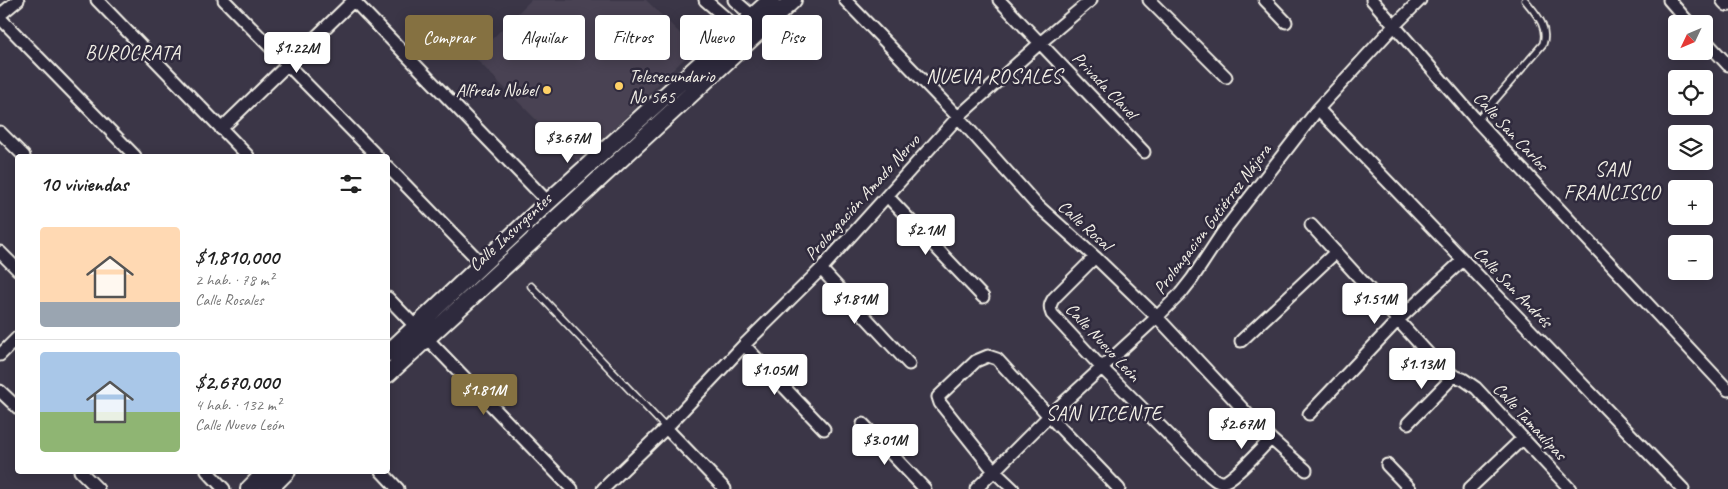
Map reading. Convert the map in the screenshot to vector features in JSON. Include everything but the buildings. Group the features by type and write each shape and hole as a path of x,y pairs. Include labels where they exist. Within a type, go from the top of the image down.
{"main road":[{"name":"Calle Insurgentes","path":"758,21 771,0"},
{"name":"Calle Insurgentes","path":"752,27 793,0"},
{"path":"1725,0 1728,3"},
{"name":"Calle Insurgentes","path":"390,371 420,331 483,265 548,202 714,60"},
{"name":"Calle Insurgentes","path":"390,352 420,331 716,60"},
{"path":"249,489 264,474"},
{"path":"269,489 284,474"}],"street":[{"path":"18,0 0,17 133,154"},
{"path":"97,0 246,154"},
{"path":"224,0 374,154"},
{"path":"221,129 353,0 548,202"},
{"path":"705,0 722,15"},
{"path":"734,0 758,21"},
{"name":"Calle Rosal","path":"845,0 958,117 1035,203 1095,257 1157,317 1271,439 1306,470"},
{"name":"Privada Clavel","path":"999,0 1144,152"},
{"name":"Prolongación Amado Nervo","path":"603,489 666,428 744,345 821,269 888,197 958,117 1091,0"},
{"path":"1149,0 1226,77"},
{"path":"1265,0 1286,22"},
{"name":"Calle San Carlos","path":"1372,0 1477,121 1728,390"},
{"name":"Prolongacion Gutiérrez Nájera","path":"976,489 1049,416 1157,317 1192,278 1223,232 1318,109 1420,0"},
{"path":"1669,0 1682,15"},
{"path":"1713,48 1728,65"},
{"name":"Calle San Andrés","path":"1318,109 1683,489"},
{"path":"0,132 22,154"},
{"path":"390,169 483,265"},
{"path":"888,197 984,297"},
{"name":"Calle Tamaulipas","path":"1311,225 1436,362 1454,376 1468,381 1476,388 1570,489"},
{"path":"0,252 15,267"},
{"path":"1241,341 1336,252"},
{"name":"Calle Nuevo León","path":"1095,257 1054,298 1050,303 1050,309 1052,314 1101,367 1218,482 1232,478 1271,439"},
{"path":"1309,414 1398,320 1463,260"},
{"path":"821,269 909,364"},
{"path":"390,300 572,489"},
{"path":"0,355 15,340"},
{"path":"744,345 824,429"},
{"path":"1013,489 994,471 940,403 938,397 976,361 988,356 994,357 1119,489"},
{"path":"1408,423 1454,376"},
{"path":"0,391 15,405"},
{"path":"863,424 925,489"},
{"path":"666,428 725,489"},
{"path":"1469,489 1522,439"},
{"path":"1387,465 1410,489"},
{"path":"83,474 98,489"},
{"path":"210,474 224,489"},
{"path":"384,474 398,489"}],"lane":[{"path":"1477,121 1543,44 1545,31 1543,24 1525,0"},
{"path":"531,286 666,428"}],"shaded area":[{"path":"531,0 646,0 661,15 595,15 595,60 670,60 670,24 680,33 680,60 683,60 579,163 477,60 493,60 493,38 503,28 503,60 585,60 585,15 516,15"}],"place":[{"name":"Telesecundario No 565","path":"619,86"},
{"name":"Alfredo Nobel","path":"547,90"}],"district":[{"name":"BUROCRATA","path":"133,52"},
{"name":"NUEVA ROSALES","path":"994,76"},
{"name":"SAN FRANCISCO","path":"1612,180"},
{"name":"SAN VICENTE","path":"1104,413"}]}
